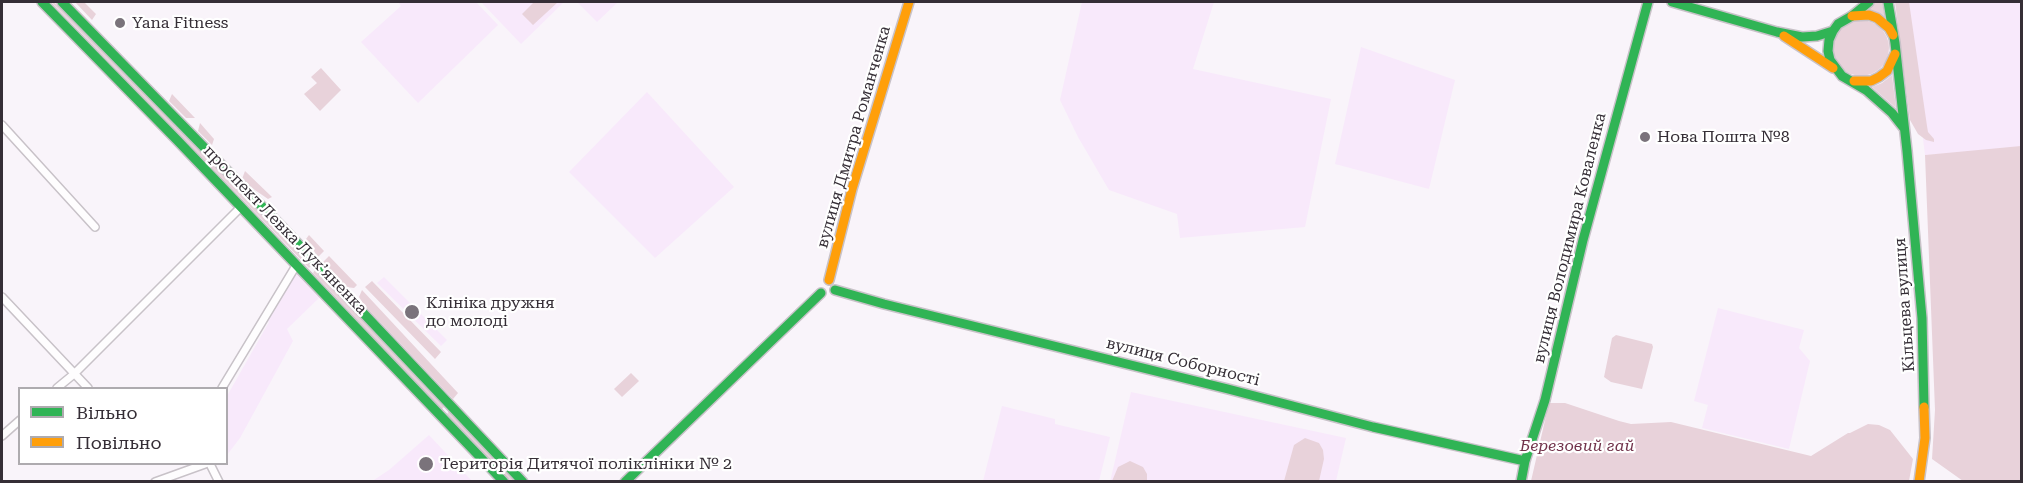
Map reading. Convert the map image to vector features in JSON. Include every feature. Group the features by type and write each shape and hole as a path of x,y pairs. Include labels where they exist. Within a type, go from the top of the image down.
{"main road":[{"name":"проспект Левка Лукʼяненка","path":"42,2 297,264 504,482"},
{"name":"проспект Левка Лукʼяненка","path":"62,2 281,226 523,482"},
{"name":"вулиця Дмитра Романченка","path":"830,280 852,189 909,2"},
{"name":"вулиця Володимира Коваленка","path":"1521,482 1525,461 1545,400 1583,240 1648,2"},
{"path":"1672,2 1802,37 1817,36 1833,31"},
{"path":"1835,69 1828,51 1833,31 1838,24 1869,2"},
{"name":"Кільцева вулиця","path":"1888,2 1895,44 1919,267 1923,328 1925,438 1918,482"},
{"name":"Кільцева вулиця","path":"1851,80 1870,81 1880,77 1893,63 1895,44 1889,28 1876,18 1861,14 1852,16"},
{"path":"1777,32 1851,80 1878,101 1904,128"},
{"path":"625,482 821,293 819,288 821,283 830,280 835,285 835,290"},
{"name":"вулиця Соборності","path":"821,293 827,296 835,290 1239,391 1373,427 1525,461"}],"street":[{"path":"2,124 95,227"},
{"path":"58,387 242,207"},
{"path":"223,387 297,264"},
{"path":"2,297 87,387"},
{"path":"2,436 18,422"},
{"path":"155,482 202,465"},
{"path":"210,465 219,482"}],"shaded area":[{"path":"398,2 476,2 498,25 418,103 361,42 401,6"},
{"path":"481,2 564,2 521,44"},
{"path":"577,2 618,2 597,22"},
{"path":"1082,2 1214,2 1193,69 1331,99 1305,227 1180,238 1177,214 1109,190 1078,137 1060,100"},
{"path":"1906,2 2021,2 2021,148 1925,155"},
{"path":"1361,47 1455,80 1429,189 1335,164"},
{"path":"647,92 734,187 655,258 569,172"},
{"path":"293,269 320,297 287,329 293,341 240,438 228,454 228,394 269,322 267,320"},
{"name":"Клініка дружня до молоді","path":"384,277 447,340 441,346 377,283"},
{"path":"1718,308 1804,330 1799,348 1810,361 1789,449 1702,428 1708,405 1694,401"},
{"path":"1131,392 1346,438 1336,481 1110,482"},
{"path":"1002,406 1055,419 1055,424 1110,437 1099,481 983,481"},
{"name":"Територія Дитячої поліклініки № 2","path":"429,435 472,481 371,482 389,470"}],"green space":[{"path":"51,2 54,2 182,132 311,266 309,268"},
{"path":"75,2 84,2 96,14 92,20"},
{"path":"534,2 558,2 533,25 522,14"},
{"path":"1875,2 1882,2 1885,18 1867,9"},
{"path":"1895,2 1909,2 1928,132 1934,142 1918,134 1910,120"},
{"path":"1861,20 1872,22 1881,28 1887,37 1889,48 1887,59 1881,68 1872,74 1861,76 1850,74 1841,68 1835,59 1833,48 1835,37 1841,28 1850,22"},
{"path":"321,68 341,90 320,111 304,94 317,83 311,77"},
{"path":"1892,75 1896,108 1872,87"},
{"path":"172,94 195,118 186,118 169,101"},
{"path":"200,123 214,139 212,145 198,131"},
{"path":"2021,146 2021,481 1963,481 1932,459 1935,410 1925,155"},
{"path":"245,171 272,197 268,199 242,179"},
{"path":"309,235 324,251 318,257 306,239"},
{"path":"329,256 357,285 354,288 346,287 323,262"},
{"path":"315,270 444,407 442,409 313,273"},
{"path":"372,281 441,352 435,359 365,287"},
{"path":"362,290 458,393 453,399 364,305 359,297"},
{"path":"1616,335 1652,344 1642,389 1611,382 1604,377 1612,338"},
{"path":"631,373 639,381 622,397 614,389"},
{"name":"Березовий гай","path":"1549,403 1565,403 1631,424 1671,422 1811,456 1848,433 1868,424 1879,425 1890,430 1913,459 1909,481 1531,481"},
{"path":"449,411 515,481 511,481 488,458 447,414"},
{"path":"1305,438 1319,443 1323,450 1324,459 1319,481 1284,481 1294,445"},
{"path":"1130,461 1143,467 1147,474 1147,481 1112,481 1118,467"}],"traffic: fast":[{"path":"42,2 504,482"},
{"path":"62,2 281,226 523,482"},
{"path":"1521,482 1525,461 1545,400 1583,240 1648,2"},
{"path":"1672,2 1802,37 1817,36 1833,31"},
{"path":"1869,2 1838,24 1833,31 1829,40 1830,60 1842,76 1866,90 1892,113 1903,127"},
{"path":"1888,2 1907,151 1922,318 1924,407"},
{"path":"835,290 1373,427 1525,461"},
{"path":"625,482 821,293"}],"traffic: slow":[{"path":"829,280 852,189 909,2"},
{"path":"1852,16 1869,15 1877,18 1889,28 1893,35"},
{"path":"1784,36 1833,68"},
{"path":"1854,81 1871,81 1879,77 1887,71 1895,54"},
{"path":"1919,482 1925,438 1924,407"}],"place":[{"name":"Yana Fitness","path":"120,23"},
{"name":"Нова Пошта №8","path":"1645,137"},
{"name":"Клініка дружня до молоді","path":"412,312"},
{"name":"Територія Дитячої поліклініки № 2","path":"426,464"}]}
